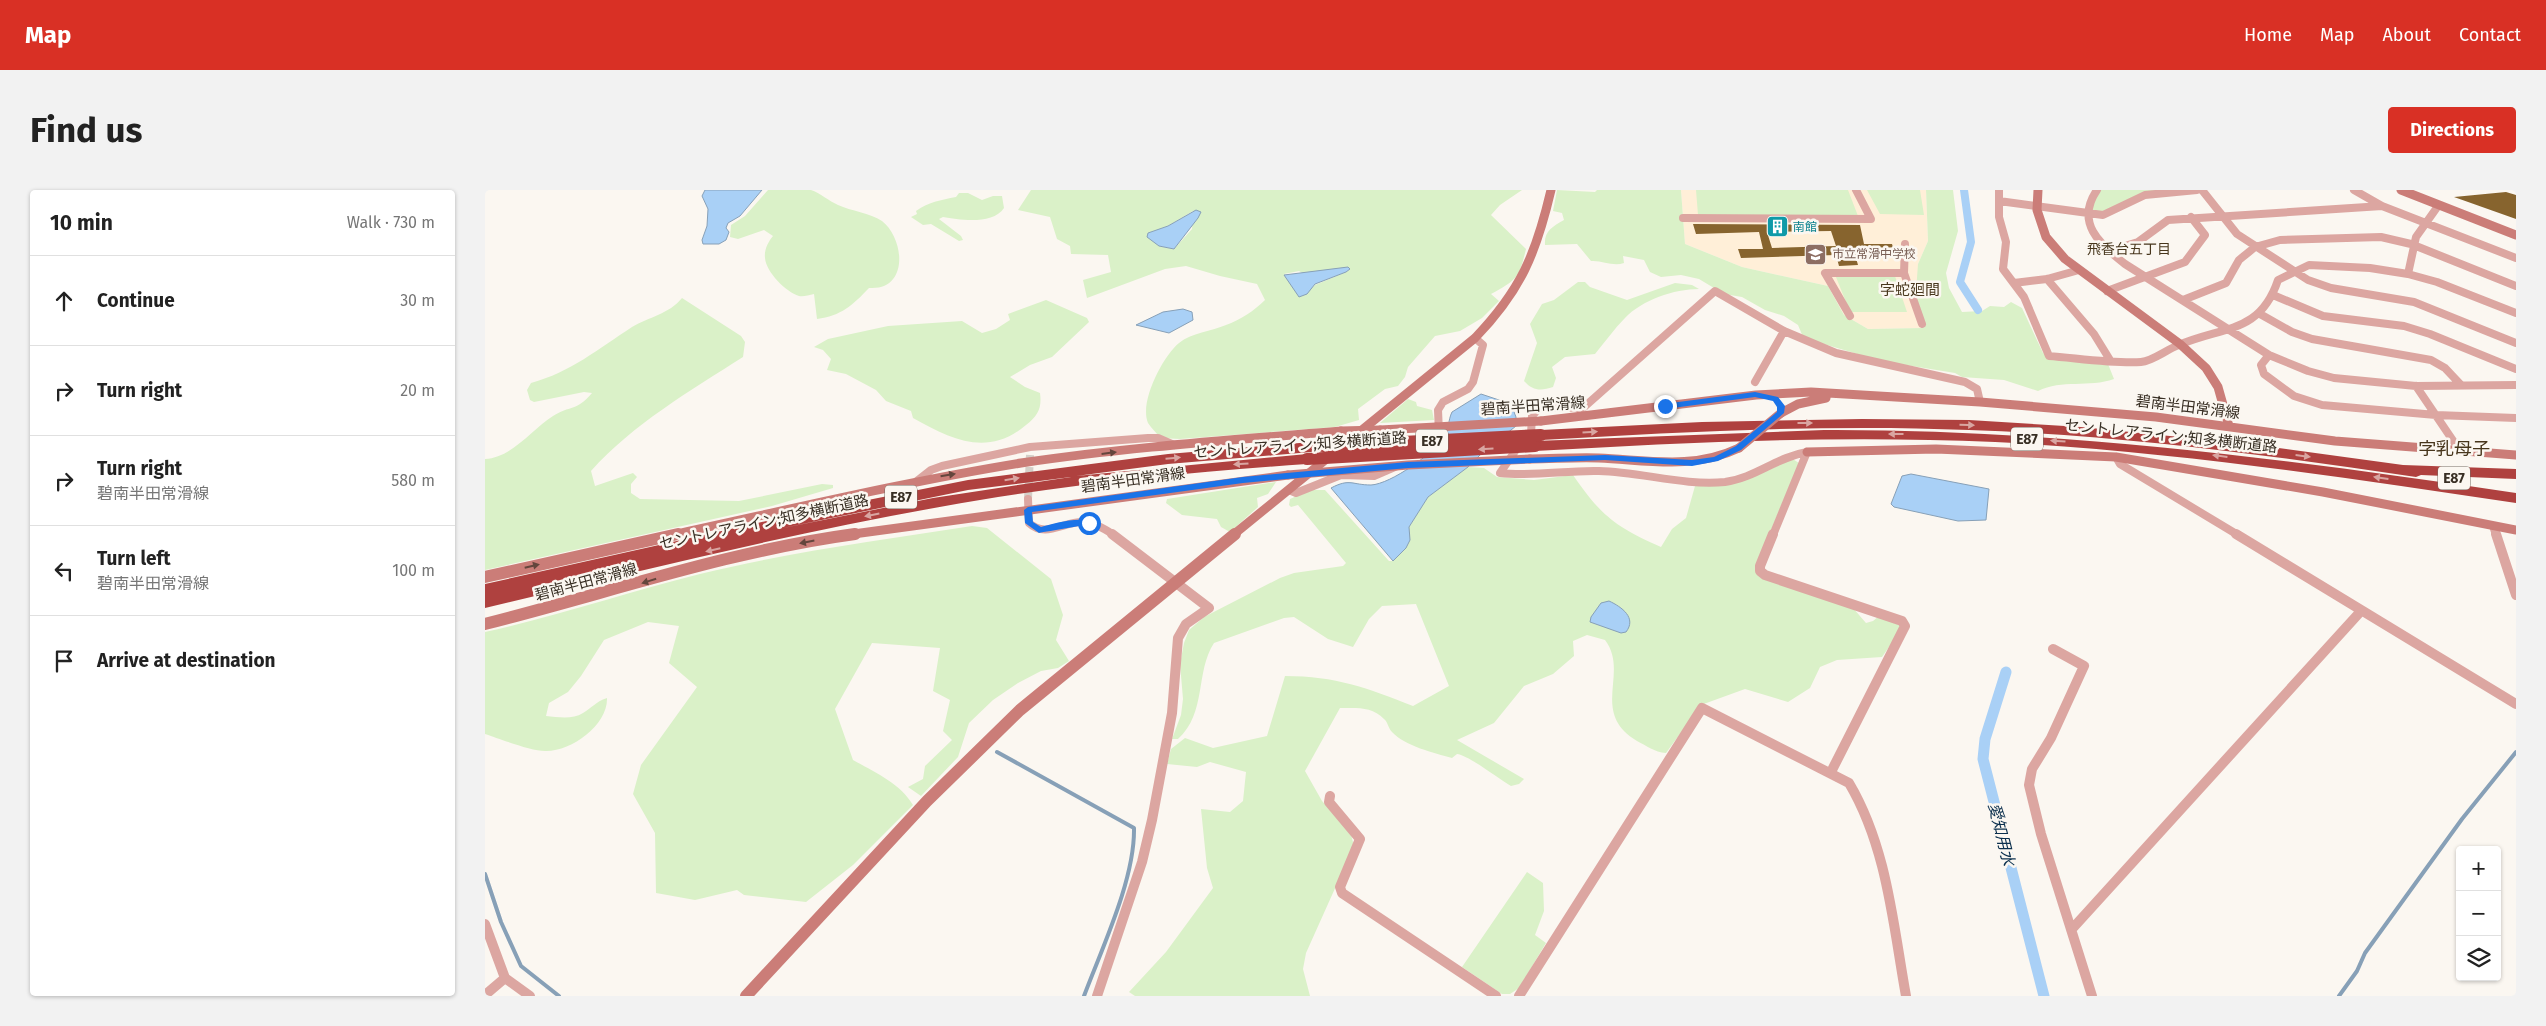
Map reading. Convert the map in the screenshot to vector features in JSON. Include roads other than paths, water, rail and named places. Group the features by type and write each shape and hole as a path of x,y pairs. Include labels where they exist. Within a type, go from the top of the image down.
{"highway":[{"name":"セントレアライン;知多横断道路","path":"485,602 805,529 917,506 1108,477 1537,440 1758,424 1971,426 2085,432 2199,443 2393,469 2516,488"},
{"name":"セントレアライン;知多横断道路","path":"485,590 798,518 959,487 1167,459 1323,446 1766,435 1921,435 2015,439 2166,450 2253,460 2516,498"},
{"path":"2393,469 2516,474"}],"main road":[{"path":"746,996 981,746 1020,710 1475,338 1508,303 1531,266 1542,236 1551,190"},
{"path":"2039,190 2036,206 2040,222 2047,237 2065,259 2180,344 2206,368 2218,387 2229,426"},
{"path":"2401,190 2516,235"},
{"name":"碧南半田常滑線","path":"485,624 609,593 692,568 762,551 820,540 1028,505 1288,475 1408,465 1755,395 1811,392 1980,402 2156,417 2335,441 2516,455"},
{"name":"碧南半田常滑線","path":"1755,395 1775,399 1780,402 1781,413"},
{"name":"碧南半田常滑線","path":"485,577 917,481 1023,463 1174,445 1341,432 1436,427 1537,440 1605,458 1692,463 1716,459 1739,448 1781,413 1815,400 1855,395"},
{"path":"1807,452 1945,449 2115,457 2323,492 2516,530"}],"street":[{"path":"1683,218 1871,220 1856,190"},
{"path":"1999,190 1999,217 2007,242 2002,268 2024,297 2049,356 2142,362 2180,344 2228,330 2259,314 2273,295 2278,280 2309,265 2331,264 2408,274 2437,282 2516,313"},
{"path":"2097,190 2088,201 2086,213 2091,227 2108,251 2269,355 2308,371 2334,378 2417,386 2516,385"},
{"path":"1999,201 2086,213 2111,214 2133,199 2146,194 2197,190"},
{"path":"2202,190 2237,234 2294,271 2331,288 2421,304 2516,343"},
{"path":"2354,190 2381,206 2516,258"},
{"path":"2108,251 2145,238 2156,226 2168,220 2381,206"},
{"path":"2408,274 2411,244 2423,222 2438,206"},
{"path":"2107,291 2185,262 2205,235 2191,217"},
{"path":"2183,300 2226,283 2239,260 2255,247 2280,240 2381,237 2411,244 2516,286"},
{"path":"1905,244 1904,273 1921,324"},
{"path":"2014,283 2047,279 2079,270"},
{"path":"1850,316 1825,273 1904,273"},
{"path":"2047,279 2094,334 2110,360"},
{"path":"1807,452 1787,456 1744,478 1718,482 1697,483 1635,473 1597,471 1542,475 1500,473 1520,444 1531,434 1533,429 1532,416 1536,410 1540,407 1583,408 1711,293 1715,292 1784,331 1836,353 1965,382 1977,390 1980,402"},
{"path":"2273,295 2323,316 2403,326 2430,334 2516,369"},
{"path":"2259,314 2293,332 2312,339 2431,360 2445,368 2461,385"},
{"path":"1755,382 1784,331"},
{"path":"1289,490 1296,493 1341,475 1365,477 1385,472 1401,464 1437,438 1440,419 1438,410 1443,402 1468,389 1476,375 1483,345 1475,338"},
{"path":"2269,355 2261,365 2264,374 2294,396 2322,405 2436,415 2516,418"},
{"path":"2417,386 2461,451"},
{"path":"917,481 931,470 942,466 1030,451 1148,438 1158,438 1174,445"},
{"path":"1807,452 1760,566 1760,571 1765,575 1901,621 1905,626 1831,772"},
{"path":"2115,457 2120,464 2516,704"},
{"path":"1028,505 1029,523 1039,530 1081,522 1095,524 1209,608 1186,624 1178,638 1172,713 1152,820 1142,862 1097,996"},
{"path":"2493,526 2516,595"},
{"path":"2072,929 2361,611"},
{"path":"2053,649 2084,666 2051,738 2032,769 2029,786 2041,834 2092,996"},
{"path":"1519,996 1701,709 1708,710 1849,783 1861,803 1881,858 1906,996"},
{"path":"1330,796 1329,802 1359,838 1340,887 1342,893 1496,996"},
{"path":"485,924 505,978 530,996"},
{"path":"485,994 505,978"}],"water":[{"path":"705,190 762,190 740,216 728,223 726,228 729,232 726,240 719,244 703,244 702,240 707,226 708,209 702,196"},
{"path":"1196,210 1201,212 1198,218 1174,249 1159,246 1147,237 1148,233 1168,226"},
{"path":"1348,267 1350,269 1346,272 1315,284 1307,294 1299,297 1284,275"},
{"path":"1183,309 1192,312 1193,320 1169,333 1136,325 1163,312"},
{"path":"1481,394 1511,404 1516,417 1516,426 1468,467 1428,497 1409,527 1410,540 1406,548 1393,561 1331,488 1343,483 1371,485 1400,474 1422,459 1439,444 1446,434 1452,412"},
{"path":"1911,474 1989,489 1986,520 1958,521 1894,507 1891,504 1902,476"},
{"path":"1609,601 1619,606 1627,614 1630,622 1626,632 1621,633 1590,622 1591,617 1601,603"}],"waterway":[{"name":"愛知用水","path":"1964,190 1971,242 1960,282 1978,310"},
{"name":"愛知用水","path":"2006,672 1985,739 1983,759 2044,996"},
{"path":"997,752 1134,828 1133,848 1123,891 1084,996"},
{"path":"2339,996 2357,971 2365,953 2462,819 2516,752"},
{"path":"485,874 501,922 521,966 559,996"}],"tunnel":[{"path":"1028,499 1030,455"}],"place":[{"name":"南館","path":"1777,227"},
{"name":"市立常滑中学校","path":"1816,254"}],"district":[{"name":"飛香台五丁目","path":"2129,249"},
{"name":"字蛇廻間","path":"1910,290"},
{"name":"字乳母子","path":"2454,449"}]}
